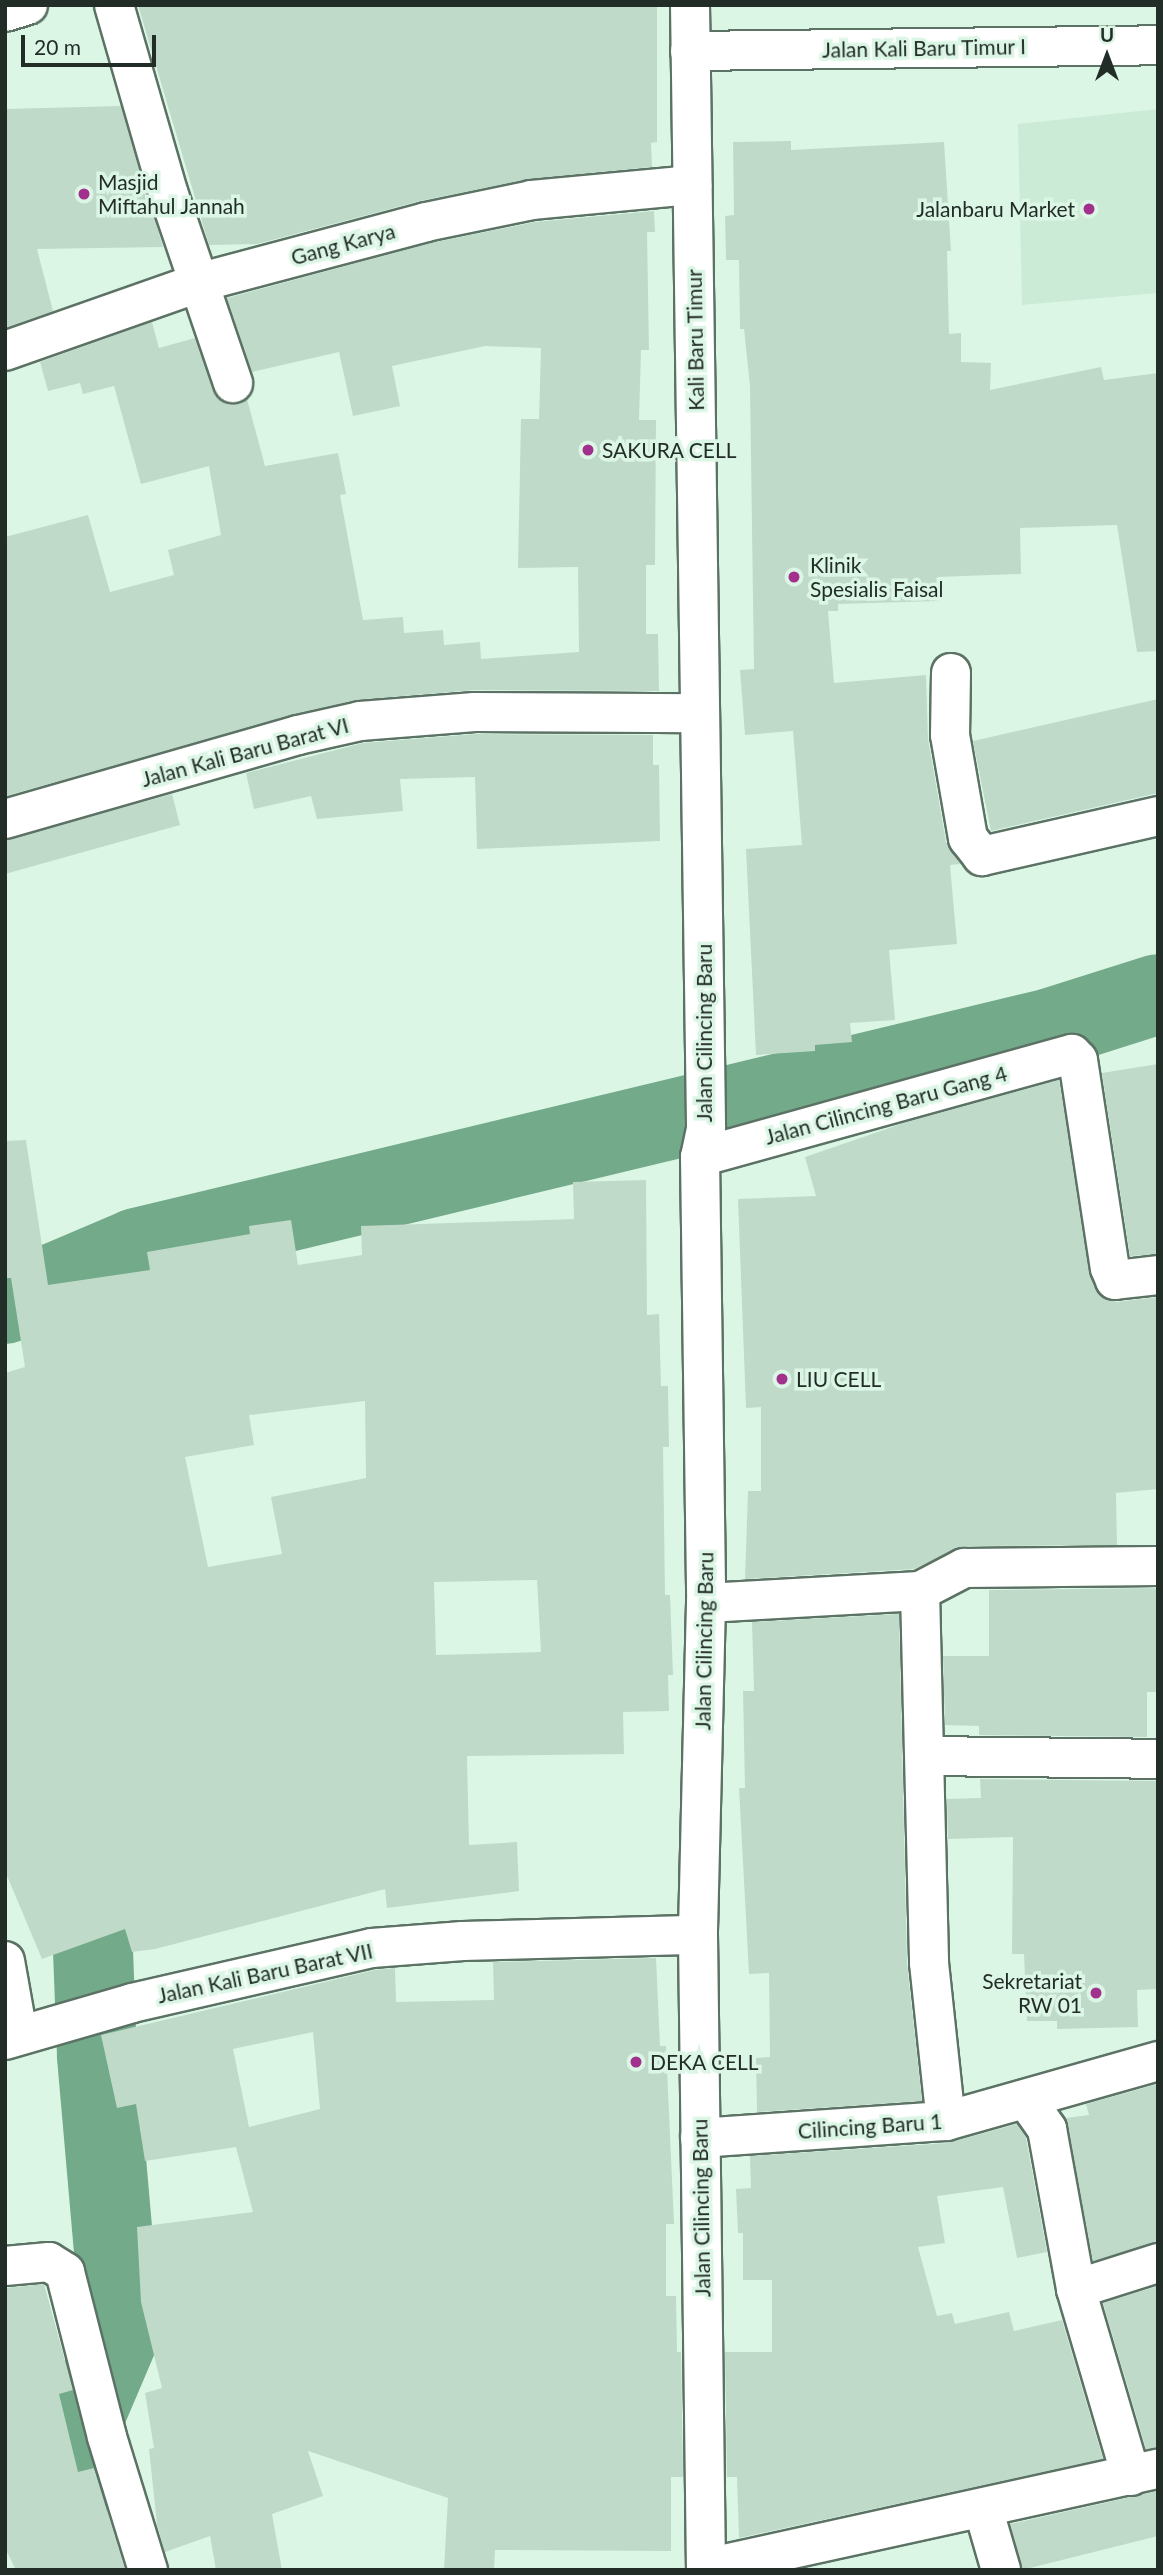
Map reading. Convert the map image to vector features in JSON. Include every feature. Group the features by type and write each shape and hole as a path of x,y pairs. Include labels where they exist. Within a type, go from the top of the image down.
{"street":[{"path":"5,12 28,5"},
{"path":"114,5 168,192 201,282 233,383"},
{"path":"690,5 690,51"},
{"name":"Jalan Kali Baru Timur I","path":"690,51 1158,45"},
{"name":"Kali Baru Timur","path":"690,51 700,713"},
{"name":"Gang Karya","path":"5,351 201,282 426,222 532,200 692,185"},
{"path":"951,673 952,748 968,838 982,856 1158,816"},
{"name":"Jalan Kali Baru Barat VI","path":"5,819 298,735 360,721 475,712 700,713"},
{"name":"Jalan Cilincing Baru","path":"700,713 705,1064 703,1143 706,1603 698,1935 706,2569"},
{"name":"Jalan Cilincing Baru Gang 4","path":"703,1143 1072,1054 1078,1060 1110,1268 1115,1280 1158,1275"},
{"path":"706,1603 920,1591 964,1567 1158,1566"},
{"path":"920,1591 929,1963 946,2121"},
{"path":"926,1756 1158,1759"},
{"name":"Jalan Kali Baru Barat VII","path":"24,2032 132,2003 372,1948 463,1941 698,1935"},
{"path":"5,1961 24,2032"},
{"name":"Cilincing Baru 1","path":"701,2138 946,2121 1158,2061"},
{"path":"706,2569 1144,2473 1076,2289 1046,2129 1026,2099"},
{"path":"5,2266 49,2262 65,2272 107,2437 148,2570"},
{"path":"1076,2289 1158,2263"},
{"path":"983,2508 1001,2570"}],"shaded area":[{"name":"Jalanbaru Market","path":"1158,109 1158,293 1022,305 1018,124"}],"building":[{"path":"138,5 657,5 657,142 651,143 652,167 528,179 420,201 257,244 209,245"},
{"name":"Masjid Miftahul Jannah","path":"121,106 163,247 37,249 53,311 5,328 5,109"},
{"path":"791,141 791,150 944,142 951,251 947,251 949,334 961,333 961,362 991,363 990,390 1101,367 1104,380 1158,373 1158,651 1137,652 1117,525 1020,528 1021,574 938,577 939,601 838,604 838,611 828,611 834,683 926,675 928,739 946,842 960,864 950,865 957,944 889,950 895,1020 850,1023 852,1042 815,1045 815,1051 756,1055 746,849 802,845 793,731 745,735 740,670 754,669 750,386 744,329 740,329 739,260 726,260 725,216 734,215 733,142"},
{"path":"654,211 655,232 647,232 649,350 641,350 639,420 656,420 655,565 646,565 646,634 658,634 659,691 475,690 355,700 5,796 5,537 88,515 110,592 174,575 168,550 221,535 209,466 141,484 114,386 83,394 80,383 48,391 40,362 152,322 159,348 195,338 218,399 229,404 247,399 265,466 338,453 346,494 340,495 363,620 403,617 404,633 443,630 444,645 480,642 481,659 579,652 578,567 518,568 521,419 539,419 541,348 485,346 392,366 400,406 353,416 339,352 252,372 227,298 431,243 535,222"},
{"path":"1158,699 1158,793 991,831 973,741"},
{"path":"476,734 653,735 653,765 659,765 660,841 477,849 475,777 400,779 403,811 317,819 311,796 254,809 246,773 363,743"},
{"path":"172,794 180,825 5,874 5,840"},
{"path":"1158,1064 1158,1254 1130,1256 1102,1073"},
{"path":"1059,1080 1095,1288 1103,1298 1117,1302 1158,1297 1158,1489 1116,1493 1117,1545 964,1546 914,1569 745,1579 748,1491 761,1491 761,1407 746,1408 738,1199 816,1196 805,1157 904,1123"},
{"path":"26,1140 48,1285 150,1270 147,1252 250,1234 249,1226 291,1220 298,1265 362,1255 361,1226 574,1219 573,1182 646,1180 647,1315 659,1314 661,1386 668,1386 669,1447 663,1447 665,1595 670,1595 673,1675 668,1675 669,1711 623,1712 624,1754 467,1756 469,1845 517,1842 519,1891 387,1908 385,1889 155,1949 132,1952 125,1929 42,1959 5,1871 5,1373 25,1367 11,1278 5,1278 5,1141","holes":["365,1401 366,1478 271,1497 282,1554 208,1567 185,1457 254,1445 249,1415","537,1580 541,1652 436,1655 434,1582"]},
{"path":"1158,1588 1158,1692 1147,1692 1147,1737 979,1735 979,1726 945,1725 943,1656 989,1656 989,1590"},
{"path":"899,1614 907,1964 922,2101 757,2112 756,2058 770,2057 769,1973 749,1974 739,1788 745,1788 743,1691 754,1691 752,1622"},
{"path":"980,1779 1158,1781 1158,1989 1137,1990 1138,2027 1057,2029 1057,2021 1027,2021 1024,1954 1012,1954 1013,1837 948,1839 947,1799 981,1798"},
{"path":"656,1958 660,2046 666,2046 674,2224 666,2224 666,2296 676,2296 677,2352 681,2352 683,2477 671,2477 671,2551 495,2550 494,2570 444,2570 448,2498 308,2451 323,2496 272,2514 282,2570 216,2570 210,2536 165,2552 157,2524 149,2449 154,2448 145,2393 162,2388 141,2302 137,2227 253,2212 236,2147 145,2161 136,2104 117,2108 101,2035 375,1970 395,1968 396,2002 494,2000 493,1962","holes":["313,2032 320,2109 249,2127 233,2049"]},
{"path":"1158,2084 1158,2242 1093,2261 1066,2118 1089,2115 1086,2104"},
{"path":"1017,2124 1026,2138 1047,2252 1017,2258 1003,2187 937,2196 945,2243 918,2247 937,2316 952,2313 955,2324 1009,2312 1014,2331 1062,2320 1103,2459 739,2538 737,2477 727,2477 725,2352 772,2352 772,2280 743,2280 743,2233 738,2233 736,2189 751,2188 750,2156 948,2143"},
{"path":"44,2284 73,2390 59,2394 78,2472 94,2468 125,2570 16,2570 5,2548 5,2288"},
{"path":"1158,2286 1158,2448 1146,2449 1103,2303"},
{"path":"1158,2491 1158,2536 1022,2570 1010,2524"}],"waterway":[{"path":"5,1304 137,1248 1051,1028 1158,994"},
{"path":"61,2562 74,2441 121,2331 97,2055 89,1849 84,1831"}],"place":[{"name":"Masjid Miftahul Jannah","path":"84,194"},
{"name":"Jalanbaru Market","path":"1089,209"},
{"name":"SAKURA CELL","path":"588,450"},
{"name":"Klinik Spesialis Faisal","path":"794,577"},
{"name":"LIU CELL","path":"782,1379"},
{"name":"Sekretariat RW 01","path":"1096,1993"},
{"name":"DEKA CELL","path":"636,2062"}]}
